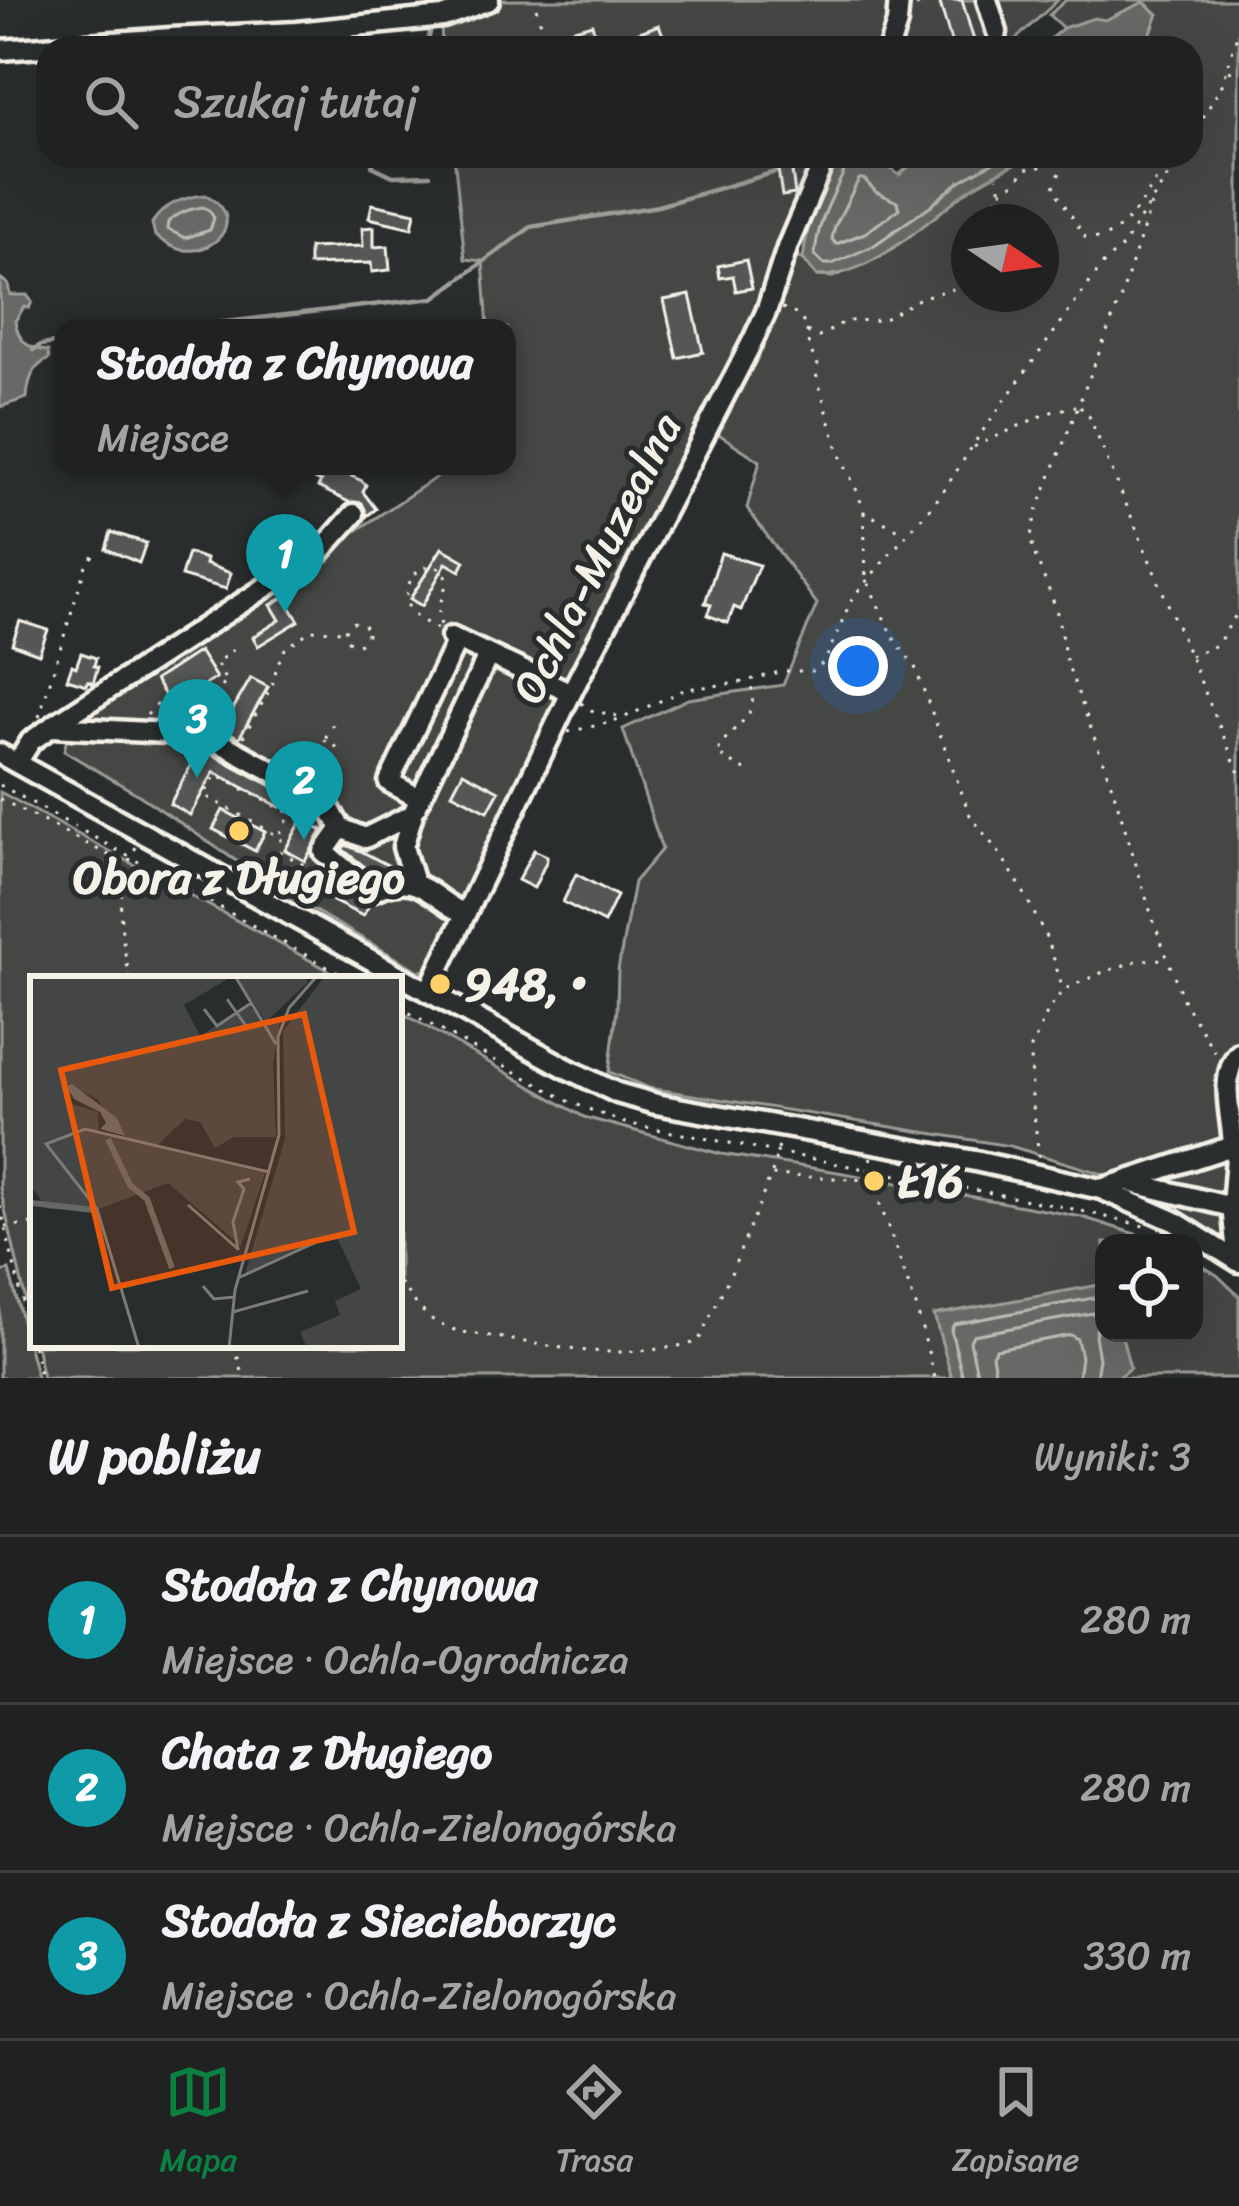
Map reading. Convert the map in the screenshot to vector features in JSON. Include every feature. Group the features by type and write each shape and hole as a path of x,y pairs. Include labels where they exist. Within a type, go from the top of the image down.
{"street":[{"path":"213,36 443,17 489,0"},
{"path":"986,0 997,32"},
{"path":"893,36 907,3"},
{"path":"0,50 36,48"},
{"name":"Ochla-Muzealna","path":"428,992 571,694 751,344 821,168"},
{"path":"353,514 320,552 9,759 399,976"},
{"path":"417,806 388,782 451,637 571,694"},
{"path":"414,883 403,847 417,806 488,656"},
{"path":"52,727 203,734 324,800 332,809 338,832 324,852 353,879 374,890 398,880 414,883 464,914"},
{"path":"338,832 365,838 417,806"},
{"path":"402,978 617,1093 679,1110 975,1161 1101,1189 1174,1221 1239,1261"},
{"path":"1239,1053 1228,1072 1236,1145 1232,1207 1239,1261"},
{"path":"1101,1189 1236,1145"},
{"path":"1128,1182 1232,1207"}],"path":[{"path":"907,3 931,0"},
{"path":"536,8 545,36"},
{"path":"1203,116 1227,72 1239,28"},
{"path":"1227,72 1239,69"},
{"path":"996,204 1001,191 1029,168"},
{"path":"1060,168 1055,190 1085,237 1100,240 1123,226 1163,168"},
{"path":"563,733 626,717 686,689 784,671 813,671 825,661 852,598 866,578 941,495 1104,263 1122,247 1174,168"},
{"path":"997,177 1001,191"},
{"path":"1151,205 1031,536 1056,608 1066,660 1167,959 1184,1002 1228,1072"},
{"path":"807,330 818,337 846,321 883,320 922,297 951,290"},
{"path":"769,303 806,323 808,349 818,363 816,374 839,453 864,512 866,578 892,635 915,667 970,815 1021,887 1049,944 1063,990"},
{"path":"973,448 1047,412 1079,406"},
{"path":"1079,406 1088,416 1239,773"},
{"path":"864,512 906,534"},
{"path":"31,741 86,565 96,551"},
{"path":"441,568 446,575 437,617 451,637 410,611 406,592 419,569 441,568"},
{"path":"1190,656 1217,644 1239,610"},
{"path":"235,751 272,686 285,649 318,628 346,632"},
{"path":"184,699 190,707 226,683 216,663 237,647"},
{"path":"278,662 291,667"},
{"path":"745,770 717,754 724,739 751,712 750,680"},
{"path":"571,694 590,710 626,717"},
{"path":"136,731 165,696"},
{"path":"299,815 333,724"},
{"path":"324,740 342,750"},
{"path":"315,871 281,852 278,836 204,795 216,775 290,814 338,832"},
{"path":"0,785 344,976"},
{"path":"0,799 126,864"},
{"path":"278,836 290,814"},
{"path":"130,858 119,912 130,976"},
{"path":"1040,1158 1031,1048 1048,1011 1063,990 1139,960 1167,959"},
{"path":"402,1009 435,1028"},
{"path":"402,1286 440,1324 544,1347 597,1354 653,1352 698,1342 771,1175 783,1128"},
{"path":"935,1378 916,1306 866,1170 1093,1213 1148,1228"},
{"path":"771,1175 871,1180"},
{"path":"0,1206 30,1335"},
{"path":"5,1227 30,1224"},
{"path":"0,1246 9,1245"},
{"path":"33,1348 40,1378"},
{"path":"235,1348 244,1378"}],"shaded area":[{"path":"449,0 1058,0 1019,36 441,36"},
{"path":"1066,0 1239,0 1239,1138 1116,1178 1010,1146 649,1088 609,1072 618,970 634,882 662,849 623,729 688,699 783,685 817,604 747,508 760,461 711,429 619,576 620,583 427,968 419,971 282,892 139,795 64,751 71,722 440,475 516,475 516,319 487,319 483,261 465,259 455,168 821,168 788,245 798,249 797,258 817,276 833,277 879,257 966,191 1007,168 1203,168 1203,36 1148,36 1155,25 1144,2 1105,20 1063,28 1049,15"},
{"path":"0,792 339,976 30,976 30,1319 0,1188"},
{"path":"402,1013 584,1117 721,1154 1082,1217 1136,1234 1095,1234 1095,1342 1203,1342 1203,1266 1239,1296 1239,1378 43,1378 37,1348 402,1348"},
{"path":"1220,1153 1231,1158 1229,1199 1156,1182 1156,1176"},
{"path":"1148,1194 1217,1211 1227,1220 1226,1235 1220,1239 1150,1201"},
{"path":"9,1270 37,1378 0,1378 0,1272"}],"water":[{"path":"1144,2 1158,14 1149,36 1053,36 1094,18 1105,20"},
{"path":"833,168 891,168 899,175 907,168 1008,168 856,268 817,276 803,259"},
{"path":"206,195 225,213 226,223 217,240 196,250 183,250 155,236 152,223 163,210 183,199"},
{"path":"0,278 8,284 10,295 27,295 32,302 15,321 16,328 25,343 48,351 49,359 32,375 27,398 0,407"},
{"path":"1095,1286 1095,1342 1123,1342 1130,1368 1117,1378 952,1378 934,1315"}],"building":[{"path":"939,0 962,0 973,36 950,36"},
{"path":"592,24 596,36 557,36"},
{"path":"659,25 663,36 629,36"},
{"path":"778,168 792,168 795,194 782,196"},
{"path":"372,204 415,213 412,228 369,218"},
{"path":"374,227 374,247 388,246 390,270 372,272 371,263 309,265 309,248 363,246 362,228"},
{"path":"746,260 752,288 736,291 733,276 720,278 718,266"},
{"path":"690,295 703,352 677,358 664,300"},
{"path":"349,475 362,481 366,485 363,492 376,509 367,516 362,503 318,487 321,482 312,478"},
{"path":"111,532 146,543 139,563 106,549"},
{"path":"442,548 465,561 460,571 446,563 422,606 410,599"},
{"path":"188,553 231,573 226,589 181,576"},
{"path":"721,553 759,565 741,610 734,607 728,623 707,615 711,605 705,603"},
{"path":"284,597 299,621 258,646 253,637 280,620 271,605"},
{"path":"20,621 48,630 39,654 12,644"},
{"path":"199,651 216,678 172,706 155,680"},
{"path":"81,653 96,658 94,666 98,667 93,683 87,685 67,679"},
{"path":"251,678 268,687 239,738 222,728"},
{"path":"200,748 287,794 280,807 214,772 190,815 170,804"},
{"path":"463,772 499,791 488,811 452,793"},
{"name":"Obora z Długiego","path":"223,810 265,832 255,851 213,829"},
{"path":"302,820 322,831 305,861 285,850"},
{"path":"346,845 391,867 389,871 375,875 342,849"},
{"path":"534,850 547,860 534,888 518,880"},
{"path":"576,874 617,896 604,923 563,902"},
{"path":"341,885 370,903 363,916 333,901"}],"waterway":[{"path":"429,36 431,29"},
{"path":"376,168 393,176 430,175"},
{"path":"251,319 434,298 531,227 658,206 779,171"},
{"path":"33,350 54,343"}],"place":[{"name":"Stodoła z Chynowa","path":"285,613"},
{"name":"Stodoła z Siecieborzyc","path":"197,778"},
{"name":"Obora z Długiego","path":"239,831"},
{"name":"Chata z Długiego","path":"304,840"},
{"name":"948, •","path":"440,984"},
{"name":"Ł16","path":"874,1181"}]}
